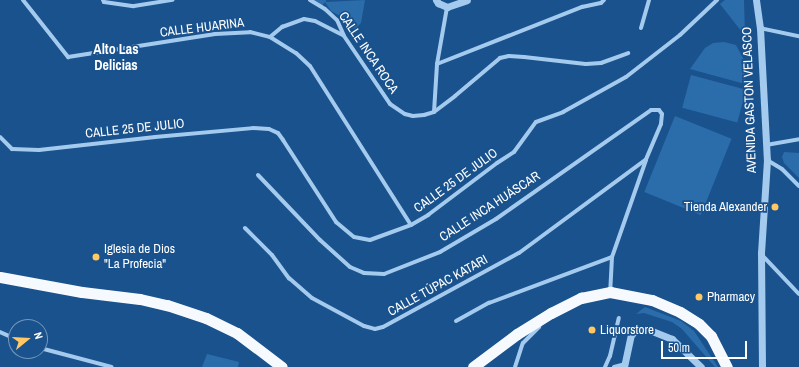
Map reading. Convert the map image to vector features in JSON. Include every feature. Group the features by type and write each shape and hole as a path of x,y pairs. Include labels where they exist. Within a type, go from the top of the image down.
{"highway":[{"path":"0,277 82,292 140,299 181,310 206,318 237,333 282,367"},
{"path":"472,367 536,322 581,298 610,292 652,300 680,312 698,324 710,336 727,367"}],"street":[{"name":"CALLE HUARINA","path":"23,0 68,57 216,34 250,32 270,37 296,53 310,66 411,225"},
{"path":"103,0 104,2 134,6 173,0"},
{"name":"CALLE INCA ROCA","path":"310,0 325,9 337,20 344,36 390,104 405,114 413,116 434,112 500,58 509,56 524,57 586,64 601,63 628,54"},
{"path":"436,0 438,3 446,6 467,0"},
{"path":"437,64 582,7 601,3 604,0"},
{"path":"641,28 649,0"},
{"name":"CALLE 25 DE JULIO","path":"0,137 12,149 39,150 253,128 269,129 278,133 336,222 354,237 370,240 411,225 428,215 514,152 536,122 563,112 626,77 680,35 717,0"},
{"name":"AVENIDA GASTON VELASCO","path":"756,0 760,28 767,160 760,253 762,367"},
{"path":"434,112 437,64 446,6"},
{"path":"270,37 286,25 304,19 315,21 344,36"},
{"path":"760,28 799,36"},
{"name":"CALLE INCA HUÁSCAR","path":"258,175 320,240 350,267 364,273 384,274 440,252 496,219 651,110 659,110 663,118 646,160"},
{"path":"766,145 799,139"},
{"path":"610,292 612,257 646,160"},
{"name":"CALLE TÚPAC KATARI","path":"245,228 272,255 289,278 312,298 364,326 375,329 383,327 519,253 646,160"},
{"path":"767,160 782,169 799,186"},
{"path":"760,253 799,294"},
{"path":"456,321 489,303 612,257"},
{"path":"605,367 610,356 619,318"},
{"path":"515,367 524,343 539,328 536,322"},
{"path":"614,367 625,365 631,335 637,330 647,329 672,339 701,367"},
{"path":"48,350 112,367"}],"shaded area":[{"path":"310,0 326,0 326,2 365,0 361,23 355,29 347,27 340,16 331,11 325,2 321,7"},
{"path":"725,0 744,0 745,36 720,4"},
{"path":"724,42 736,45 744,60 745,84 690,69 705,48 713,43"},
{"path":"691,75 746,90 737,123 682,108"},
{"path":"675,116 732,139 701,215 644,192"},
{"path":"784,152 799,153 799,178 784,163 782,157"},
{"path":"645,307 681,321 694,331 718,367 715,367 682,329 672,322 644,313 636,314"},
{"path":"207,354 239,362 238,367 202,367"}],"place":[{"name":"Tienda Alexander","path":"775,207"},
{"name":"Iglesia de Dios \"La Profecia\"","path":"96,257"},
{"name":"Pharmacy","path":"699,297"},
{"name":"Liquorstore","path":"592,330"}],"district":[{"name":"Alto Las Delicias","path":"116,58"}]}
